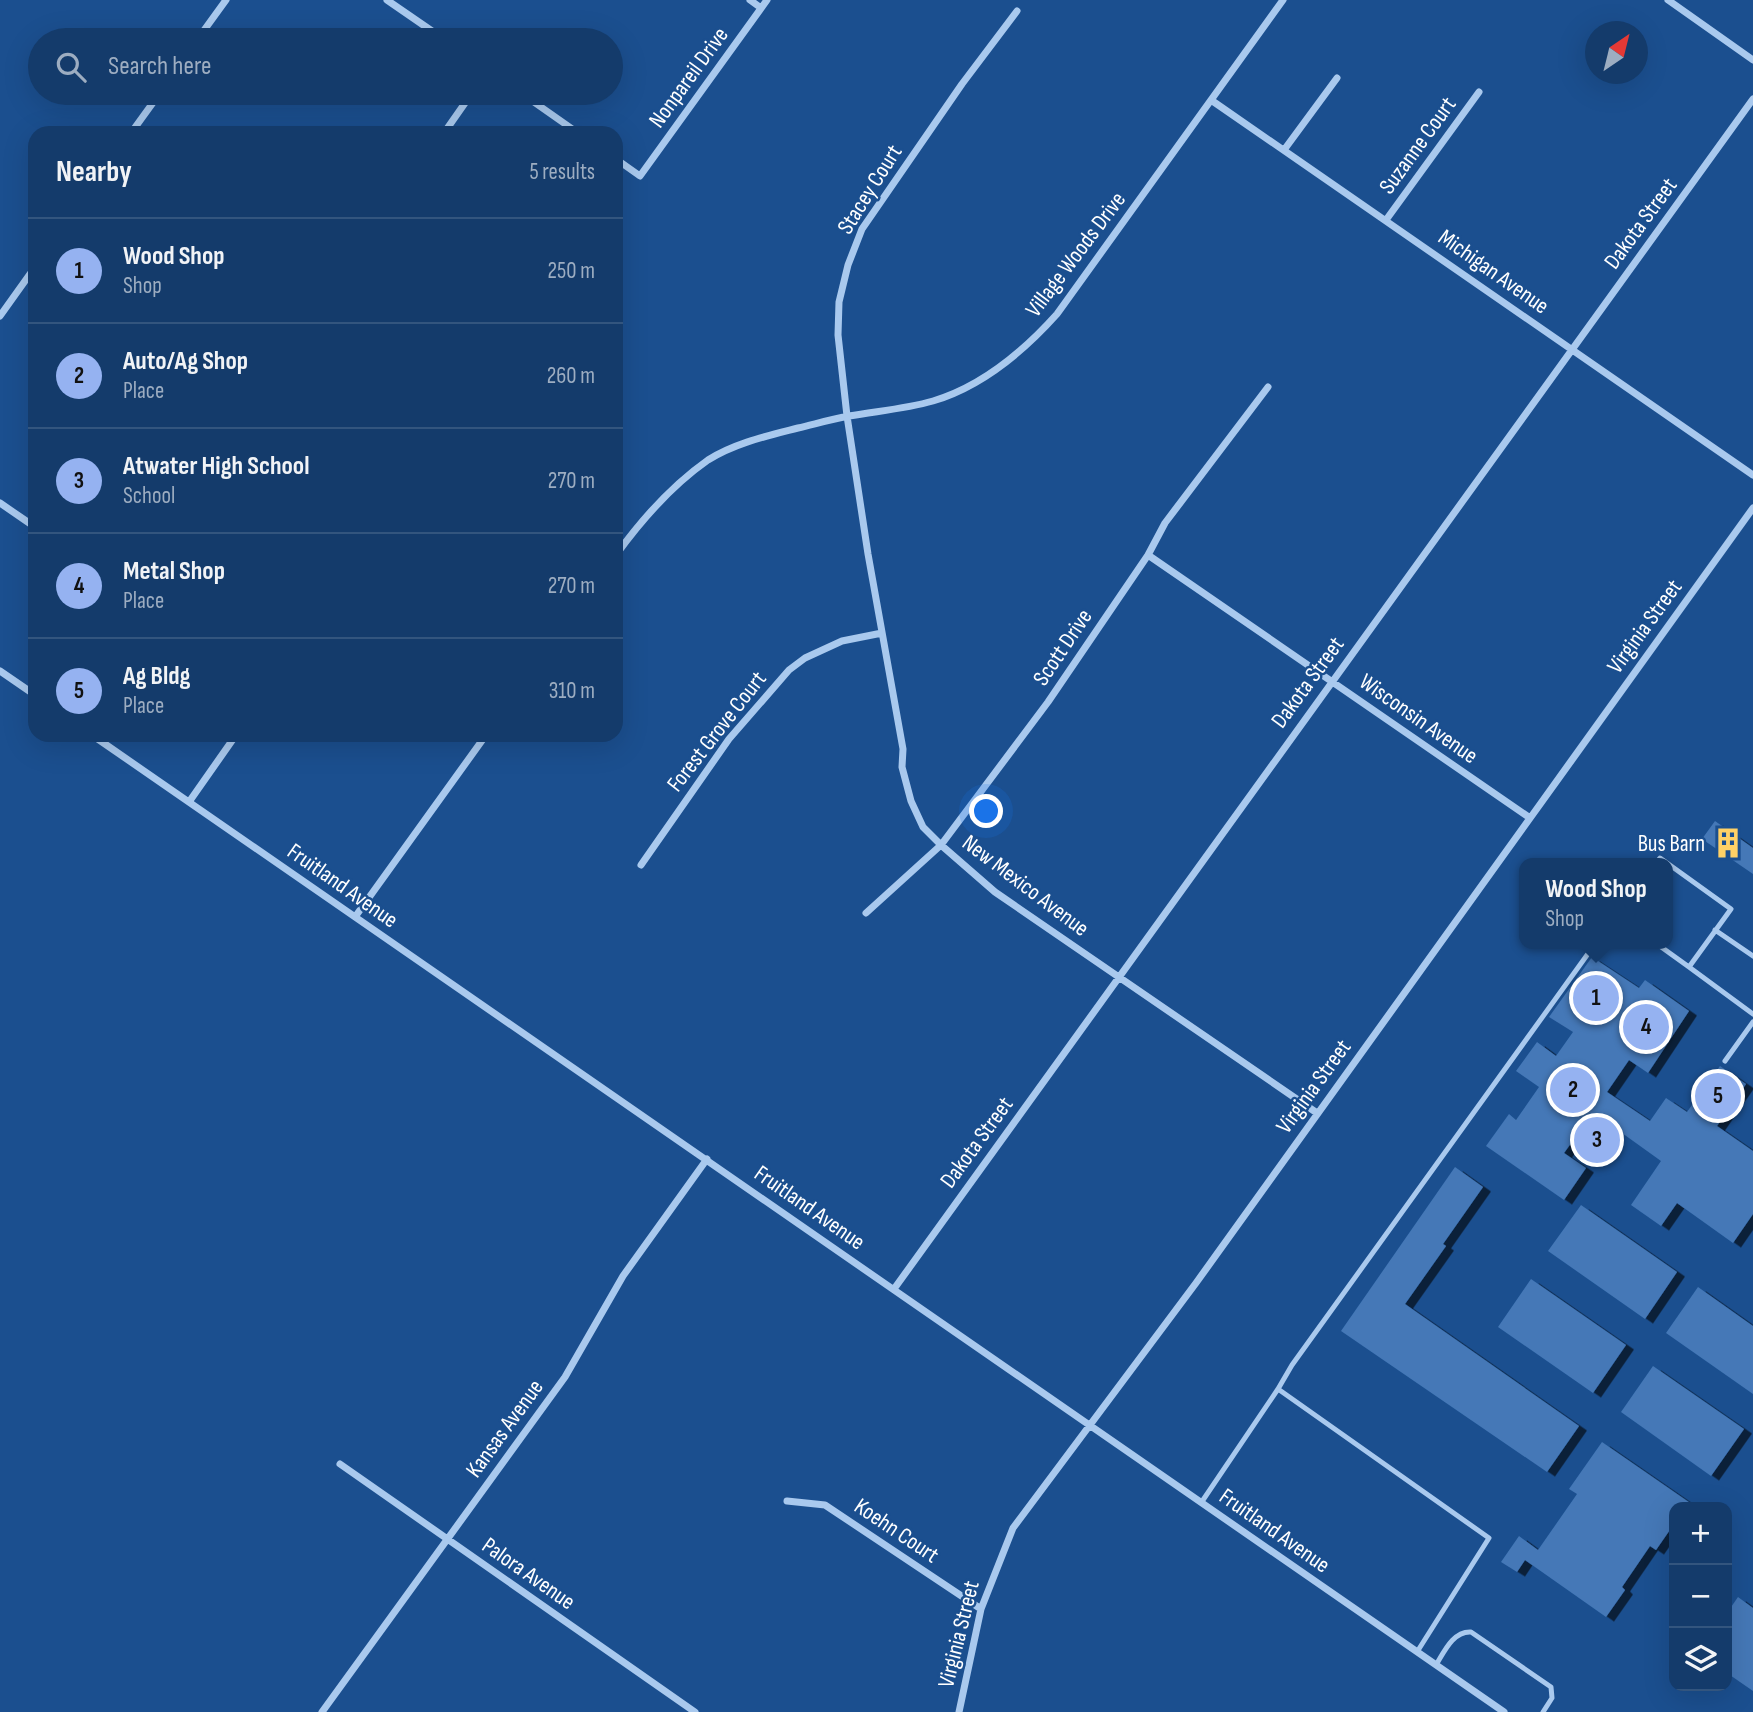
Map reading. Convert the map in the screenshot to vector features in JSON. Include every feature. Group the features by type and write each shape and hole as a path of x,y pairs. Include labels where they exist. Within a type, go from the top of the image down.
{"street":[{"path":"206,28 226,0"},
{"path":"387,0 428,28"},
{"path":"750,0 761,8"},
{"name":"Nonpareil Drive","path":"623,164 640,176 767,0"},
{"name":"Village Woods Drive","path":"623,546 668,492 709,459 753,439 847,416 898,409 955,393 992,374 1032,342 1057,314 1283,0"},
{"path":"1668,0 1753,60"},
{"name":"Stacey Court","path":"847,416 838,335 839,302 848,265 862,229 962,84 1017,11"},
{"path":"1284,150 1337,78"},
{"name":"Suzanne Court","path":"1386,220 1479,92"},
{"name":"Dakota Street","path":"894,1289 1753,99"},
{"name":"Michigan Avenue","path":"1211,100 1753,475"},
{"path":"136,126 151,105"},
{"path":"449,126 464,105"},
{"path":"538,105 568,126"},
{"path":"0,316 28,279"},
{"name":"Scott Drive","path":"866,913 941,845 1048,702 1149,555 1166,523 1268,387"},
{"name":"New Mexico Avenue","path":"847,416 903,749 902,766 911,801 923,827 995,892 1317,1112"},
{"path":"0,503 28,522"},
{"name":"Virginia Street","path":"959,1712 981,1609 1013,1528 1196,1283 1753,508"},
{"name":"Wisconsin Avenue","path":"1149,555 1530,818"},
{"name":"Forest Grove Court","path":"641,865 729,739 789,670 805,658 842,641 882,633"},
{"path":"0,671 28,690"},
{"name":"Fruitland Avenue","path":"102,742 1504,1712"},
{"path":"189,802 231,742"},
{"path":"355,917 481,742"},
{"name":"Kansas Avenue","path":"322,1712 565,1377 623,1276 706,1159"},
{"name":"Palora Avenue","path":"340,1464 695,1712"},
{"name":"Koehn Court","path":"787,1500 825,1505 981,1609"}],"lane":[{"path":"1673,867 1731,909 1689,967"},
{"path":"1716,930 1753,956"},
{"path":"1201,1503 1300,1354 1591,949"},
{"path":"1664,949 1753,1014"},
{"path":"1725,1061 1753,1022"},
{"path":"1279,1389 1489,1538 1416,1651"},
{"path":"1436,1665 1458,1635 1464,1632 1475,1634 1550,1687 1552,1698 1543,1712"}],"building":[{"name":"Bus Barn","path":"1715,821 1753,848 1753,874 1702,839"},
{"path":"1592,957 1639,988 1645,980 1689,1011 1648,1073 1629,1060 1607,1092 1650,1121 1666,1098 1687,1112 1720,1066 1746,1084 1717,1126 1753,1151 1753,1214 1733,1243 1677,1203 1661,1226 1631,1205 1661,1161 1615,1128 1609,1136 1587,1121 1564,1153 1586,1168 1564,1200 1486,1146 1509,1114 1516,1120 1539,1087 1516,1071 1537,1042 1556,1056 1573,1032 1549,1017"},
{"path":"1455,1167 1483,1187 1405,1304 1579,1426 1547,1472 1341,1331"},
{"path":"1581,1205 1677,1272 1645,1319 1548,1251"},
{"path":"1531,1279 1626,1345 1593,1393 1498,1327"},
{"path":"1698,1287 1753,1326 1753,1394 1666,1333"},
{"path":"1653,1366 1744,1429 1711,1476 1621,1412"},
{"path":"1602,1442 1689,1502 1669,1502 1669,1531 1656,1550 1650,1546 1622,1587 1625,1590 1606,1617 1525,1560 1517,1572 1501,1562 1519,1536 1538,1550 1577,1494 1569,1489"},
{"path":"1738,1597 1753,1608 1753,1691 1732,1676 1732,1606"}],"place":[{"name":"Bus Barn","path":"1728,843"},
{"name":"Wood Shop","path":"1596,998"},
{"name":"Metal Shop","path":"1646,1027"},
{"name":"Auto/Ag Shop","path":"1573,1090"},
{"name":"Ag Bldg","path":"1718,1096"},
{"name":"Atwater High School","path":"1597,1140"}]}
